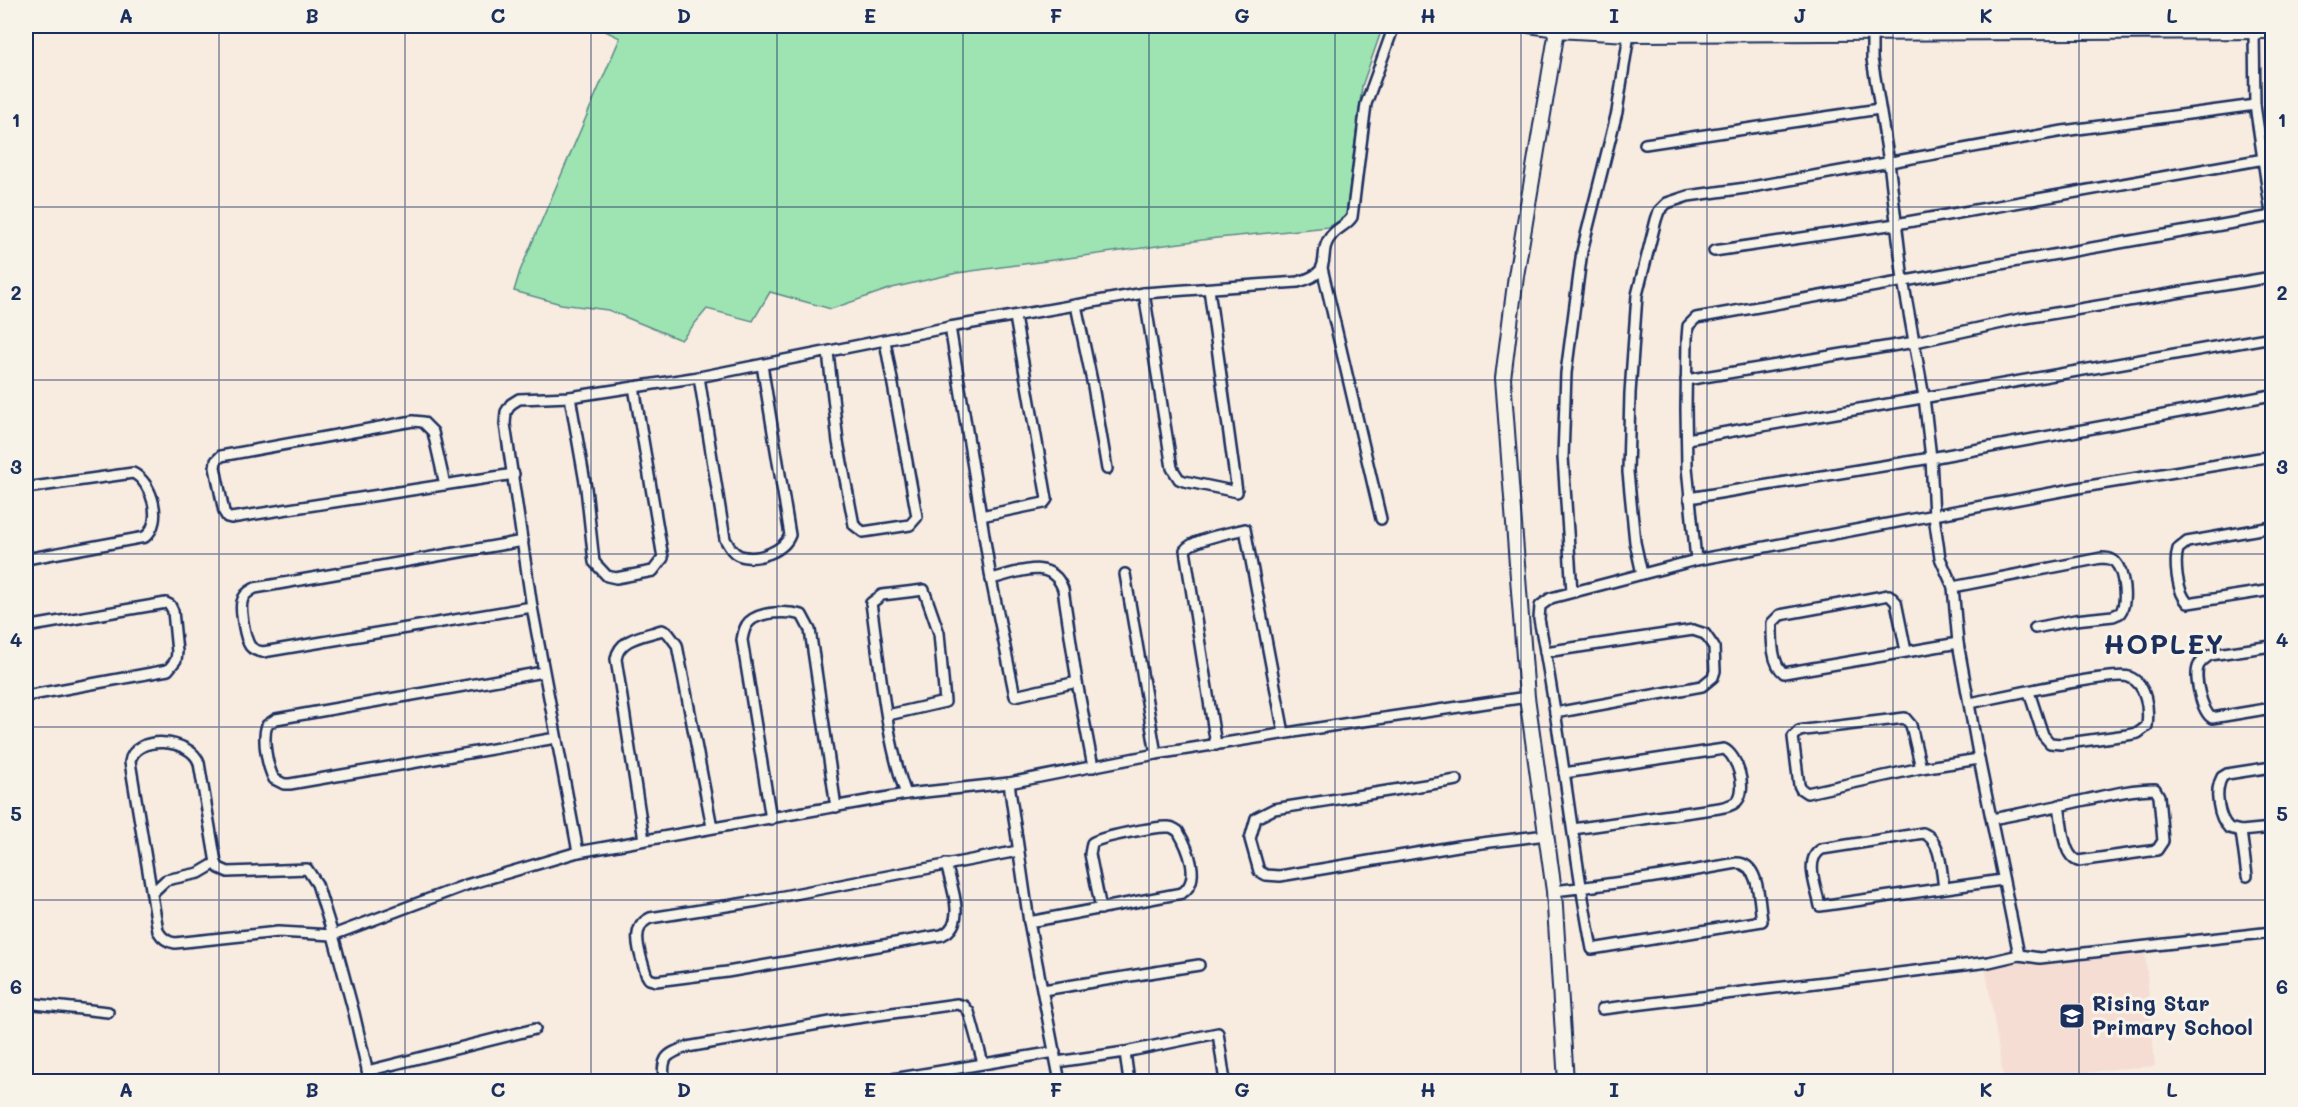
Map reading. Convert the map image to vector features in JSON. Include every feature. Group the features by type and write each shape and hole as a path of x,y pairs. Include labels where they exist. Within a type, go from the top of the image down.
{"main road":[{"path":"1566,1082 1554,891 1527,697 1503,378 1516,276 1557,30 1629,34 2272,31"}],"street":[{"path":"1381,519 1322,268 1330,237 1352,217 1366,104 1394,26"},
{"path":"1529,26 1557,30"},
{"path":"2254,32 2255,105 2272,221"},
{"path":"1872,33 1872,59 1889,162 1903,280 1924,397 1931,458 1934,516 1940,558 1953,587 1958,643 2002,880 2019,955"},
{"path":"1572,592 1563,457 1566,373 1582,251 1617,112 1629,34"},
{"path":"1642,574 1635,542 1628,472 1632,350 1637,295 1659,211 1667,203 1688,196 1746,188 2063,132 2255,105"},
{"path":"1645,144 1879,109"},
{"path":"1714,251 1896,224 2264,159"},
{"path":"1696,560 1689,498 1686,380 1688,326 1696,318 2272,216"},
{"path":"578,852 532,607 505,424 506,412 511,404 519,399 570,397 699,377 950,327 1144,293 1298,282 1314,276 1322,268"},
{"path":"1686,380 1915,342 2020,319 2272,277"},
{"path":"1144,293 1172,468 1179,479 1184,481 1237,492 1209,289"},
{"path":"1076,305 1107,469"},
{"path":"981,516 1044,503 1047,499 1015,316"},
{"path":"950,327 991,579 1015,696 1077,682"},
{"path":"1687,439 2272,337"},
{"path":"828,352 838,442 854,525 863,532 910,525 917,517 885,341"},
{"path":"699,377 725,539 734,552 740,556 751,557 778,550 788,541 790,535 762,365"},
{"path":"570,397 586,488 594,562 600,571 615,578 653,571 663,558 634,387"},
{"path":"1689,498 1931,458 2272,395"},
{"path":"446,485 433,432 423,422 413,421 221,456 216,461 215,467 224,512 229,518 446,485 514,474"},
{"path":"1554,891 1581,888 1743,863 1754,874 1762,921 1592,950 1581,888 1556,713 1539,619 1540,606 1551,598 1696,560 2072,489 2272,456"},
{"path":"26,488 133,473 144,481 155,513 155,525 145,537 26,559"},
{"path":"2272,527 2187,542 2182,544 2176,554 2180,591 2188,603 2272,590"},
{"path":"1216,745 1208,685 1184,555 1189,545 1245,530 1284,734"},
{"path":"523,541 255,588 248,592 242,603 243,621 249,645 262,652 532,607"},
{"path":"1953,587 2101,558 2111,559 2117,564 2126,601 2120,613 2035,628"},
{"path":"991,579 1038,569 1047,570 1060,580 1064,589 1077,682 1093,767"},
{"path":"1125,574 1156,754"},
{"path":"888,715 945,702 939,633 924,590 882,595 871,603 888,715 899,774 906,794"},
{"path":"1906,651 1896,602 1889,595 1780,615 1772,623 1776,661 1780,671 1784,673 1958,643"},
{"path":"26,627 166,603 174,611 177,652 176,660 168,670 26,696"},
{"path":"771,819 742,640 745,627 750,621 774,614 793,612 801,615 810,630 836,807"},
{"path":"644,840 616,659 617,652 625,642 662,630 668,633 677,645 712,827"},
{"path":"1545,652 1693,630 1706,634 1714,647 1715,671 1713,677 1702,686 1556,713"},
{"path":"2272,646 2210,655 2204,659 2197,670 2204,710 2212,718 2272,708"},
{"path":"543,672 276,719 267,725 265,731 268,756 274,779 290,784 556,738"},
{"path":"1970,703 2029,692 2114,677 2130,677 2142,687 2145,695 2147,726 2138,733 2127,735 2061,744 2050,743 2043,735 2029,692"},
{"path":"370,1082 354,1013 333,935 320,891 307,869 228,872 219,868 216,863 197,756 177,744 141,746 134,750 130,762 158,931 161,937 170,943 278,932 333,935 466,885 578,852 906,794 1009,783 1156,754 1527,697"},
{"path":"1921,768 1911,725 1905,718 1799,731 1793,737 1799,785 1807,793 1921,768 1979,759"},
{"path":"1564,773 1724,749 1731,754 1734,760 1742,788 1737,801 1719,808 1573,829"},
{"path":"2272,767 2227,774 2219,782 2218,790 2222,818 2229,828 2241,831 2272,828"},
{"path":"1457,780 1263,813 1256,818 1250,839 1259,871 1266,875 1280,876 1458,846 1546,835"},
{"path":"1009,783 1029,922 1060,1082"},
{"path":"1992,819 2059,805 2134,790 2155,789 2159,796 2163,841 2157,850 2078,861 2067,852 2059,805"},
{"path":"1029,922 1101,909 1172,896 1188,889 1193,876 1190,860 1178,831 1169,827 1151,829 1101,839 1092,843 1090,854 1101,909"},
{"path":"2241,831 2247,876"},
{"path":"1944,888 1936,844 1923,833 1822,849 1813,856 1820,906 2002,880"},
{"path":"946,864 956,919 952,929 942,935 748,969 680,978 656,981 649,979 646,974 638,931 641,924 650,918 758,901 946,864 1018,851"},
{"path":"153,892 166,879 200,873 216,863"},
{"path":"1602,1009 1989,962 2019,955 2040,958 2272,932"},
{"path":"1043,990 1199,965"},
{"path":"26,1003 108,1012"},
{"path":"664,1082 665,1058 670,1053 687,1047 842,1020 957,1004 964,1006 969,1012 983,1063"},
{"path":"367,1071 535,1029"},
{"path":"875,1082 983,1063 1125,1052 1218,1033 1225,1082"},
{"path":"1125,1052 1129,1082"}],"shaded area":[{"name":"Rising Star Primary School","path":"2145,950 2155,1066 2114,1069 2030,1081 2004,1081 1985,965"}],"green space":[{"path":"595,26 1383,26 1362,86 1346,217 1329,227 1217,238 957,273 892,288 831,309 770,292 753,321 707,309 681,340 608,310 561,304 514,291 520,271 620,38"}],"place":[{"name":"Rising Star Primary School","path":"2072,1016"}],"district":[{"name":"HOPLEY","path":"2164,645"}]}
